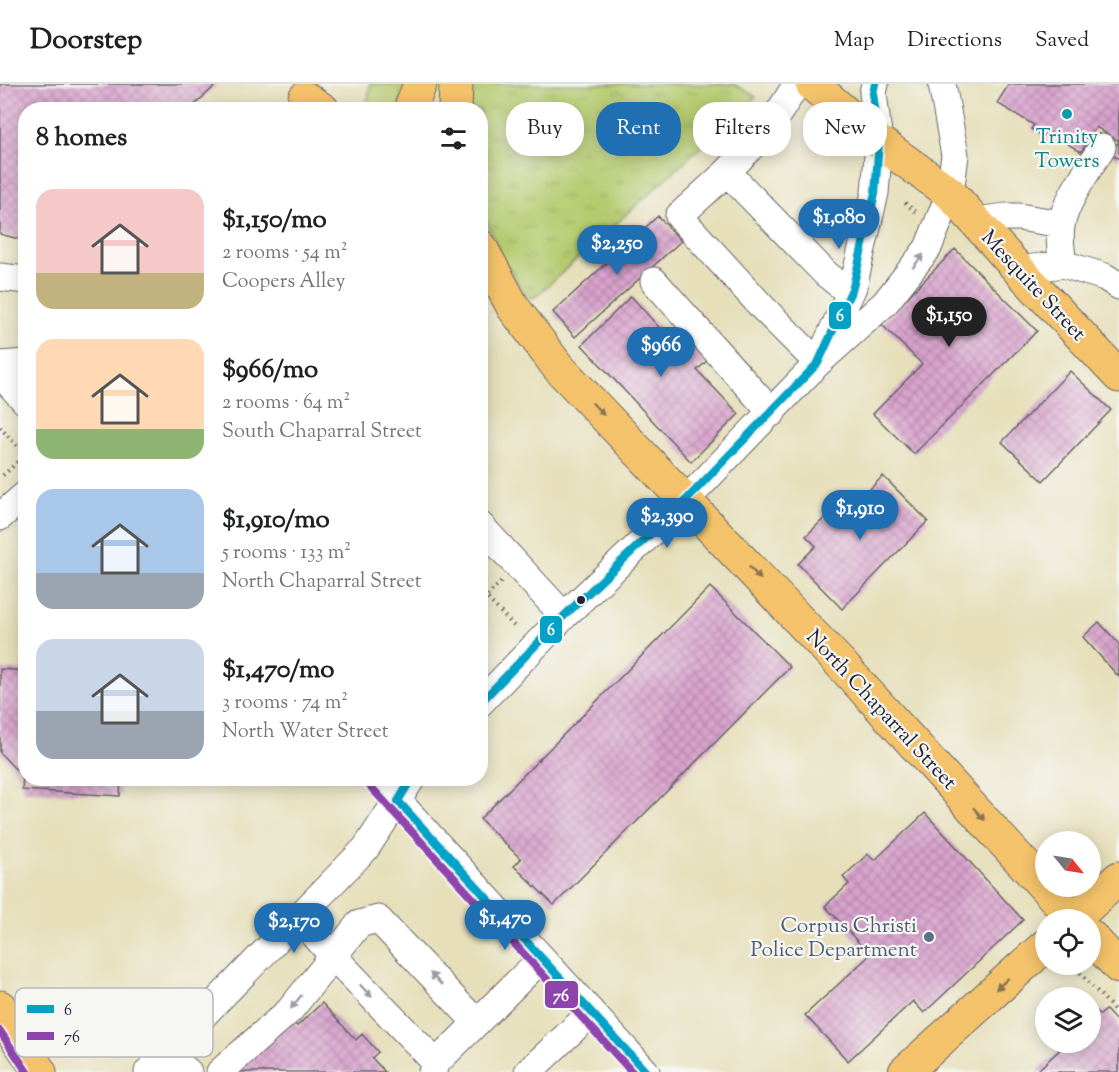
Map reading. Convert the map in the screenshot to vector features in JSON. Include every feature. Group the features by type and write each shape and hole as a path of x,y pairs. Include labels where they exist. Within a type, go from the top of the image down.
{"main road":[{"path":"414,102 422,84"},
{"path":"422,84 424,102"},
{"path":"455,102 456,84"},
{"name":"Mesquite Street","path":"812,84 833,102"},
{"name":"Mesquite Street","path":"887,148 950,193 1119,376"},
{"path":"488,261 513,307 558,367"},
{"path":"488,305 506,325 558,367"},
{"name":"North Chaparral Street","path":"558,367 840,663 1065,909"},
{"path":"1091,909 1119,878"},
{"name":"North Chaparral Street","path":"1101,948 1119,967"},
{"path":"905,1072 1035,955"},
{"path":"0,1007 15,1035"},
{"path":"30,1057 40,1072"}],"street":[{"path":"797,84 769,128 727,172 679,216 764,309 819,363"},
{"path":"874,102 875,84"},
{"path":"488,695 564,616 686,500 819,363 885,303 928,248 950,193 955,155 942,84"},
{"path":"1063,264 1060,242 1061,224 1068,206 1102,147"},
{"path":"819,363 850,293 875,193 878,156"},
{"path":"727,172 826,274 850,293"},
{"path":"975,221 1019,217 1061,224"},
{"path":"1019,270 1063,264 1105,277 1119,286"},
{"path":"0,277 18,279"},
{"path":"654,281 772,413"},
{"path":"0,365 18,364"},
{"path":"0,374 18,393"},
{"path":"0,517 18,501"},
{"path":"488,534 564,616"},
{"path":"213,1005 366,848 405,790 542,958 646,1072"},
{"path":"299,917 434,1067 476,1022 542,958"},
{"path":"220,1072 290,1010 359,924 378,919 476,1022"},
{"path":"538,1069 591,1013"},
{"path":"157,1063 188,1072"}],"path":[{"path":"0,427 18,447"},
{"path":"0,478 18,461"},
{"path":"1082,975 1119,1015"}],"green space":[{"path":"370,84 409,84 400,102 365,102 368,99"},
{"path":"471,84 734,84 756,97 750,102 693,102 693,154 534,298 527,297 501,257 488,225 488,102 470,102"}],"building":[{"path":"0,84 217,84 198,102 18,102 18,239 0,234"},
{"name":"Trinity Towers","path":"1009,84 1119,84 1119,141 1096,127 1081,152 1047,131 1044,136 1031,129 1034,125 997,103"},
{"path":"1119,141 1119,159 1111,154"},
{"path":"658,216 681,241 575,337 553,312"},
{"path":"955,249 1037,331 914,454 873,414 922,364 881,324"},
{"path":"631,296 680,351 690,341 708,360 697,370 739,414 691,462 582,345"},
{"path":"1070,371 1111,410 1043,481 1002,442"},
{"path":"883,476 928,521 842,609 798,564 816,546 806,536 843,500 851,508"},
{"path":"710,587 790,667 554,905 514,866 521,859 480,819"},
{"path":"1099,622 1119,644 1119,677 1083,637"},
{"path":"0,669 18,670 18,772 0,753"},
{"path":"22,786 121,786 120,796 22,790"},
{"name":"Corpus Christi Police Department","path":"925,813 1023,920 924,1013 913,1001 848,1061 805,1015 870,955 825,906 849,884 843,877 868,854 874,860 876,859"},
{"path":"322,1003 356,1040 362,1034 378,1052 372,1058 385,1072 236,1072 291,1021 297,1026"},
{"path":"1106,1010 1119,1024 1119,1072 1036,1072 1056,1053 1101,1053 1101,1014"}],"transit line":[{"name":"6","path":"488,695 564,616 686,500 818,363 853,287 875,193 879,142 873,93 875,84"},
{"name":"76","path":"370,786 632,1072"},
{"name":"6","path":"407,786 398,801 646,1072"},
{"name":"76","path":"0,1031 15,1054"},
{"name":"76","path":"17,1057 27,1072"}],"place":[{"name":"Trinity Towers","path":"1067,114"},
{"name":"Corpus Christi Police Department","path":"929,937"}]}
